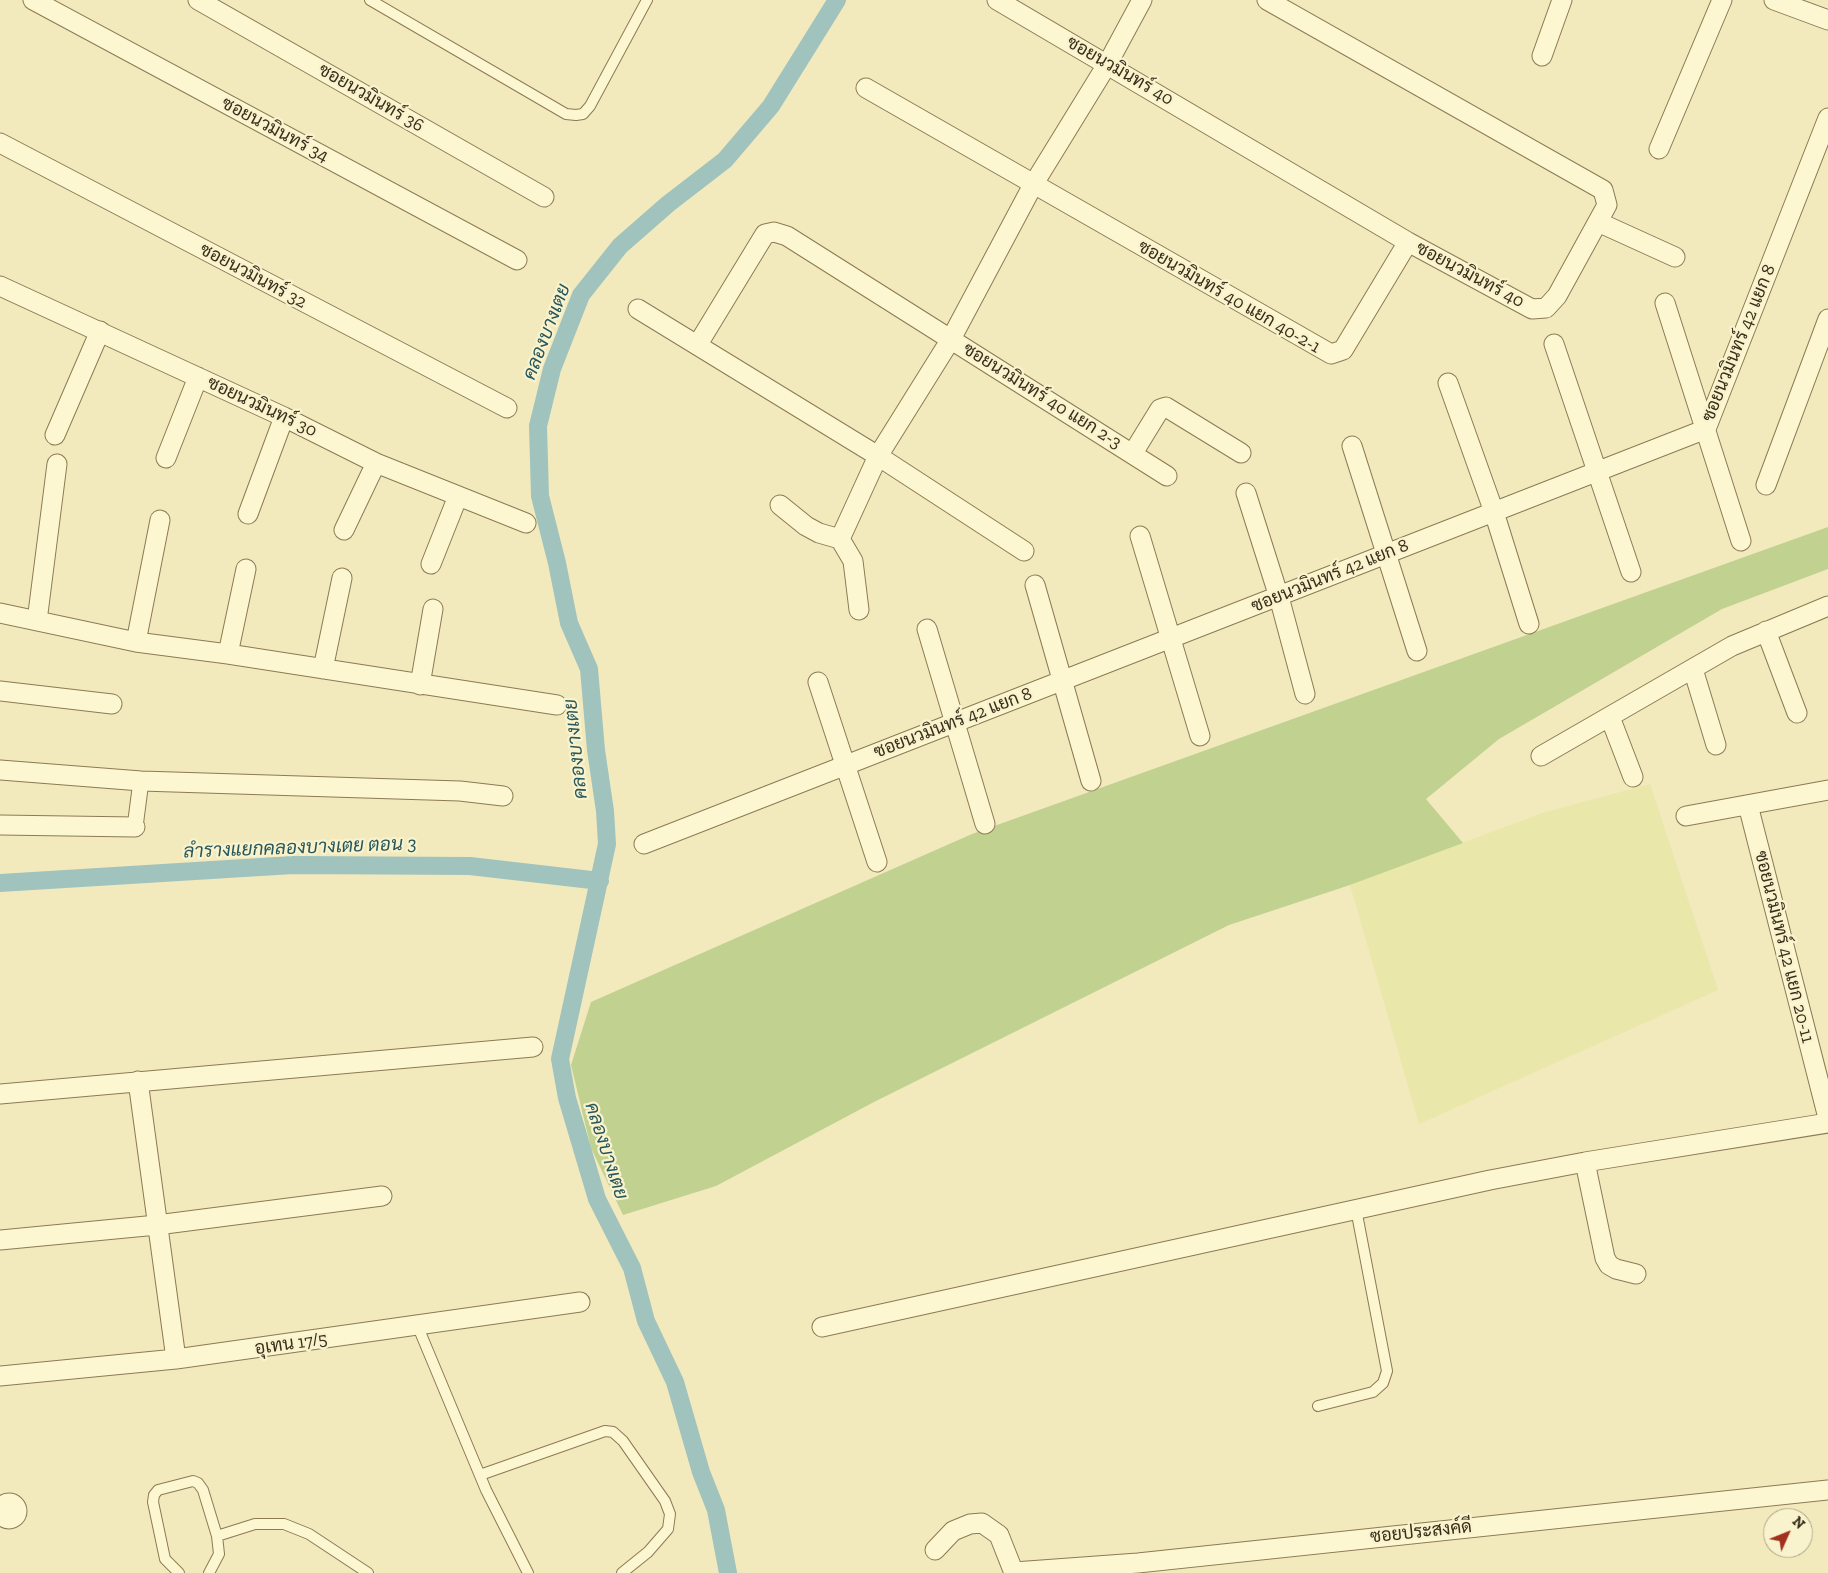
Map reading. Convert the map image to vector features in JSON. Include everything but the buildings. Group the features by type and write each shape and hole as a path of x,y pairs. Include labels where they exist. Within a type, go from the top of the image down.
{"street":[{"name":"ซอยนวมินทร์ 34","path":"33,0 517,260"},
{"name":"ซอยนวมินทร์ 36","path":"198,0 544,197"},
{"name":"ซอยนวมินทร์ 40","path":"997,0 1108,63 1408,242 1532,309 1546,308 1557,296 1607,205 1603,190 1267,0"},
{"path":"840,539 878,456 951,339 1033,186 1108,63 1142,0"},
{"path":"1542,56 1562,0"},
{"path":"1659,149 1722,0"},
{"path":"1774,0 1806,6 1828,20"},
{"name":"ซอยนวมินทร์ 40 แยก 40-2-1","path":"866,88 1033,186 1331,354 1343,350 1408,242"},
{"name":"ซอยนวมินทร์ 42 แยก 8","path":"644,844 1706,429 1828,118"},
{"name":"ซอยนวมินทร์ 32","path":"0,143 507,408"},
{"path":"1598,222 1675,257"},
{"name":"ซอยนวมินทร์ 40 แยก 2-3","path":"698,344 765,234 774,232 787,236 1167,476"},
{"name":"ซอยนวมินทร์ 30","path":"2,293 100,331 284,417 376,463 526,523"},
{"path":"1665,303 1741,541"},
{"path":"638,309 878,456 1024,551"},
{"path":"1766,485 1828,319"},
{"path":"55,435 100,331"},
{"path":"1554,344 1632,572"},
{"path":"166,458 198,377"},
{"path":"1448,383 1494,512 1529,624"},
{"name":"ซอยนวมินทร์ 40 แยก 2-3","path":"1133,453 1160,409 1166,407 1241,452"},
{"path":"248,514 284,417"},
{"path":"1352,446 1417,651"},
{"path":"344,530 376,463"},
{"path":"37,621 57,464"},
{"path":"1246,493 1279,597 1305,694"},
{"path":"432,564 458,496"},
{"path":"780,505 806,526 819,533 840,539 853,561 859,610"},
{"path":"136,642 160,520"},
{"path":"1140,536 1200,736"},
{"path":"228,654 246,569"},
{"path":"323,669 342,578"},
{"path":"1035,585 1091,781"},
{"path":"1541,756 1732,646 1828,606"},
{"path":"420,685 433,609"},
{"path":"0,613 136,642 228,654 556,706"},
{"path":"927,629 985,824"},
{"path":"1766,631 1797,712"},
{"path":"1693,669 1716,746"},
{"path":"818,682 877,862"},
{"path":"0,691 112,704"},
{"path":"1610,717 1633,777"},
{"path":"0,770 141,781 460,791 503,796"},
{"path":"0,824 135,827 141,781"},
{"path":"1686,816 1828,790"},
{"name":"ซอยนวมินทร์ 42 แยก 20-11","path":"1748,805 1828,1118"},
{"path":"0,1094 533,1047"},
{"path":"138,1081 176,1359"},
{"path":"822,1327 1356,1209 1585,1162 1828,1123"},
{"path":"1585,1162 1605,1258 1609,1265 1616,1269 1636,1274"},
{"path":"0,1240 157,1225 382,1196"},
{"name":"อุเทน 17/5","path":"0,1376 176,1359 418,1327 580,1302"},
{"name":"ซอยประสงค์ดี","path":"935,1550 953,1532 970,1524 982,1523 999,1535 1014,1572 1138,1563 1828,1490"}],"lane":[{"path":"370,0 566,114 576,116 583,114 590,106 647,0"},
{"path":"1318,1406 1373,1392 1382,1383 1387,1371 1356,1209"},
{"path":"418,1327 480,1475 528,1573"},
{"path":"480,1475 605,1431 613,1432 623,1441 665,1501 670,1514 668,1529 648,1552 622,1573"},
{"path":"179,1573 165,1559 153,1502 154,1495 158,1490 193,1481 198,1483 203,1490 217,1536 219,1554 209,1573"},
{"path":"217,1536 255,1524 284,1524 309,1534 368,1573"}],"shaded area":[{"path":"1650,784 1718,990 1419,1124 1350,885 1542,813"}],"green space":[{"path":"1828,527 1828,569 1722,609 1499,739 1426,799 1463,843 1350,885 1229,925 874,1102 716,1186 623,1215 591,1148 571,1065 591,1002 972,834"}],"waterway":[{"name":"คลองบางเตย","path":"728,1573 716,1510 701,1472 675,1382 646,1321 632,1268 597,1199 567,1098 560,1059 607,844 589,669 569,623 557,563 540,496 538,426 552,369 581,295 620,246 668,204 725,160 771,106 837,0"},
{"name":"ลำรางแยกคลองบางเตย ตอน 3","path":"0,883 293,865 470,866 600,881"}]}
